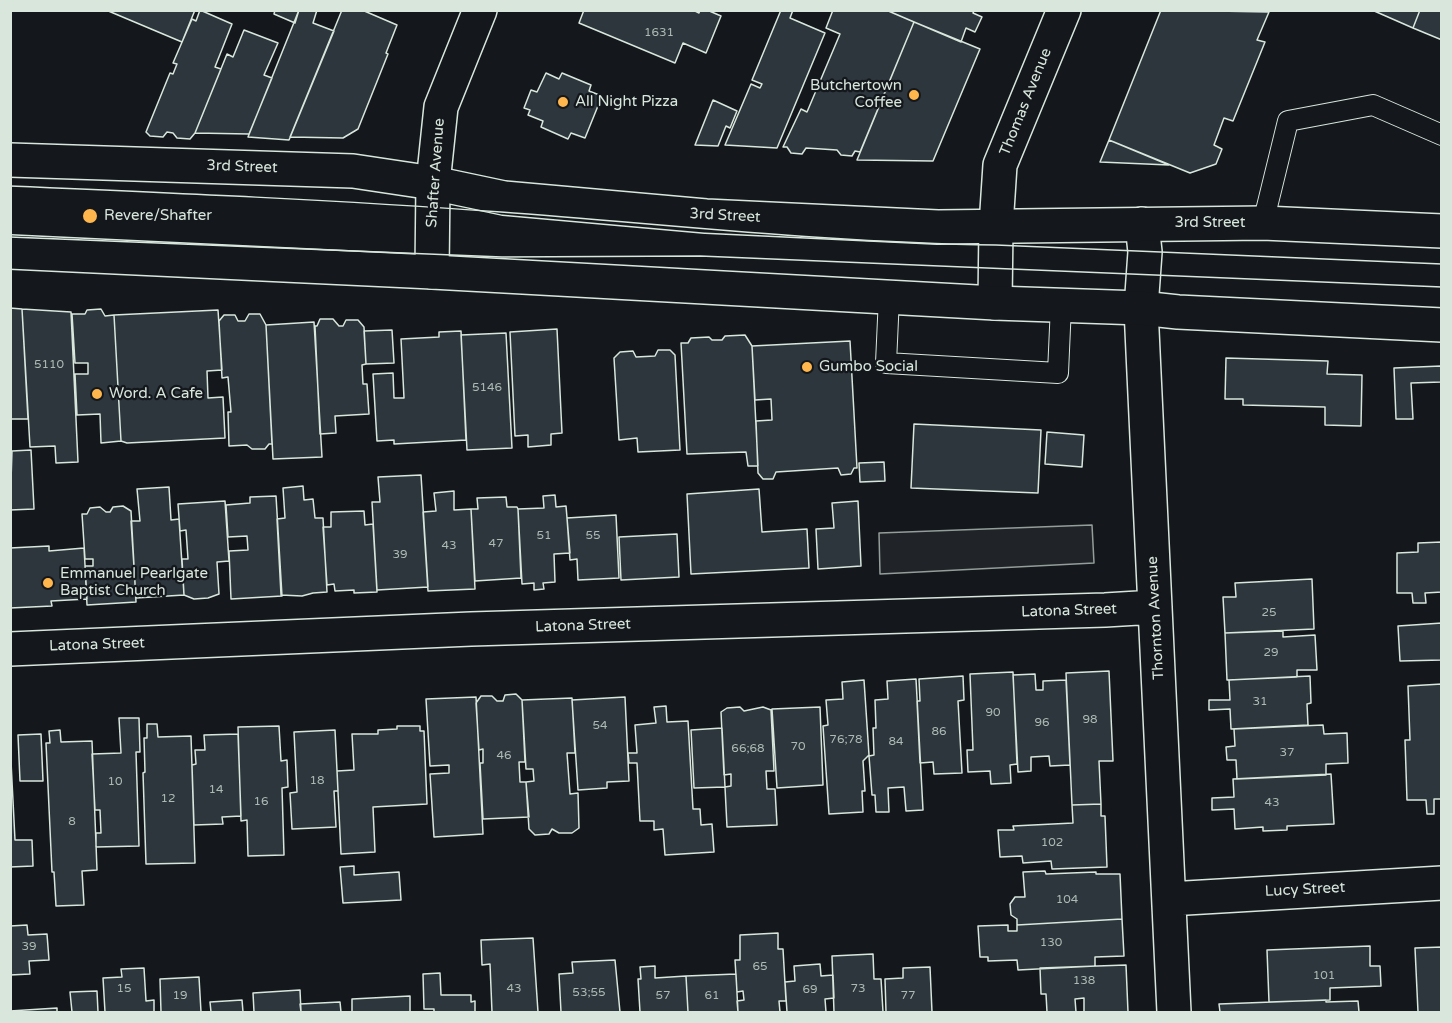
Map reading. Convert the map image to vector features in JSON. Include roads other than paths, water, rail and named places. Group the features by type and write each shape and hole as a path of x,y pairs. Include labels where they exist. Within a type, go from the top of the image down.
{"main road":[{"name":"Shafter Avenue","path":"432,272 433,183 441,106 480,10"},
{"name":"Thomas Avenue","path":"995,303 1000,165 1064,10"},
{"name":"3rd Street","path":"10,160 353,171 433,183 504,198 706,216 938,227 1263,223 1441,230"},
{"name":"Thornton Avenue","path":"1142,224 1145,252 1141,308 1174,1012"},
{"path":"10,252 1442,325"},
{"name":"Latona Street","path":"10,649 471,629 1155,607"},
{"name":"Lucy Street","path":"1169,899 1442,883"}],"lane":[{"path":"1263,223 1288,121 1373,105 1442,135"},
{"path":"889,297 886,363 1058,373 1061,305"}],"tram line":[{"path":"10,186 440,208 872,241 1442,264"},
{"path":"10,237 502,257 700,256 1442,287"}],"place":[{"name":"Butchertown Coffee","path":"914,95"},
{"name":"All Night Pizza","path":"563,102"},
{"name":"Revere/Shafter","path":"90,216"},
{"name":"Gumbo Social","path":"807,367"},
{"name":"Word. A Cafe","path":"97,394"},
{"name":"Emmanuel Pearlgate Baptist Church","path":"48,583"}]}
